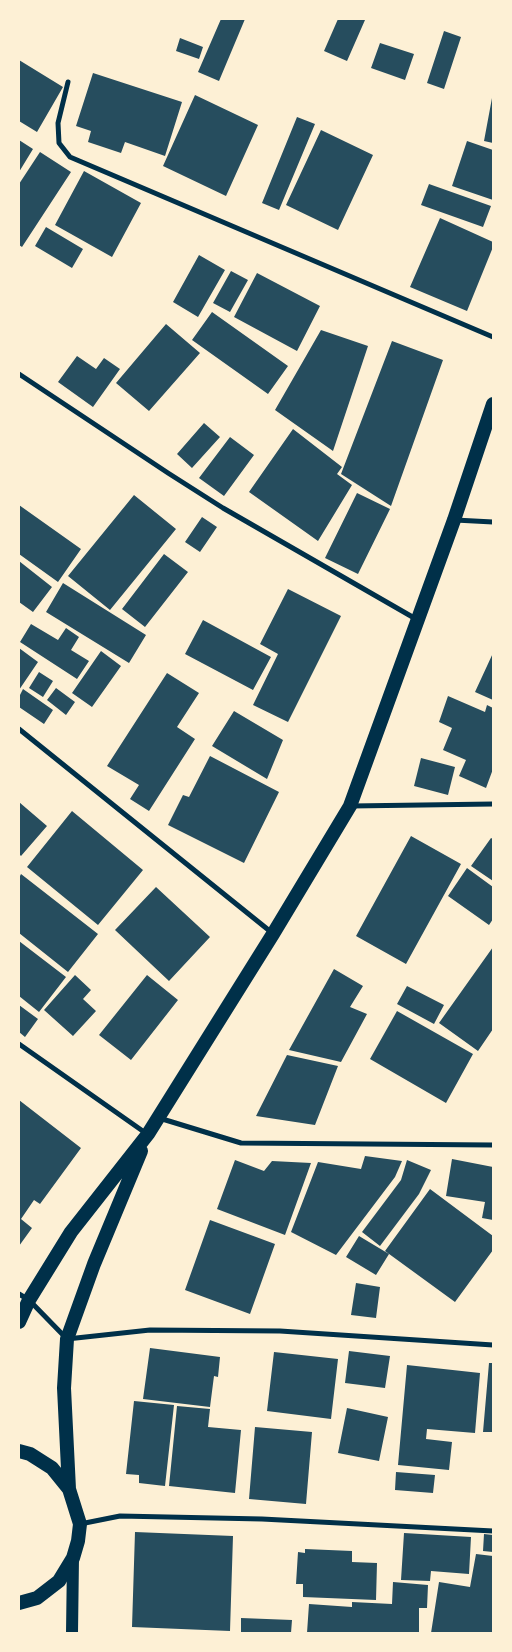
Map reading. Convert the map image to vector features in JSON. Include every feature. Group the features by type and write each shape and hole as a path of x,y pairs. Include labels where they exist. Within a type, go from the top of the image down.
{"highway":[{"path":"19,1322 24,1297 148,1134 273,934 350,806 454,520 493,404"},
{"path":"19,1603 36,1598 58,1581 73,1558 78,1541 80,1524 69,1488 64,1388 67,1339 94,1264 148,1134"},
{"path":"19,1451 30,1454 52,1468 69,1488"}],"main road":[{"path":"72,1633 73,1558"}],"street":[{"path":"68,82 58,123 59,143 70,157 493,337"},
{"path":"19,374 223,508 417,620"},
{"path":"454,520 493,522"},
{"path":"19,729 273,934"},
{"path":"350,806 493,804"},
{"path":"19,1044 148,1134"},
{"path":"158,1117 241,1143 493,1145"},
{"path":"24,1297 67,1339 150,1330 280,1331 493,1345"},
{"path":"80,1524 120,1516 262,1519 493,1531"}],"building":[{"path":"221,19 245,19 219,81 198,72"},
{"path":"338,19 365,20 347,61 324,51"},
{"path":"444,31 461,37 444,89 427,83"},
{"path":"180,38 203,47 199,59 176,51"},
{"path":"380,43 414,54 405,80 371,68"},
{"path":"19,60 63,87 37,132 19,121"},
{"path":"93,73 182,102 165,156 125,142 121,153 88,142 91,131 76,126"},
{"path":"195,95 258,125 226,196 163,166"},
{"path":"493,98 493,143 484,141"},
{"path":"297,117 315,124 279,210 262,203"},
{"path":"321,130 373,155 338,230 286,205"},
{"path":"19,140 33,149 19,172"},
{"path":"467,141 493,150 493,200 452,186"},
{"path":"40,152 71,172 22,247 19,245 19,184"},
{"path":"84,171 141,203 112,257 55,225"},
{"path":"429,184 491,206 483,227 421,205"},
{"path":"440,218 493,242 493,247 467,311 410,287"},
{"path":"46,227 83,249 72,268 35,246"},
{"path":"199,255 225,270 198,317 173,302"},
{"path":"231,271 248,280 230,312 213,303"},
{"path":"257,273 320,306 297,351 234,317"},
{"path":"212,312 288,366 268,394 192,340"},
{"path":"166,324 200,353 149,411 116,383"},
{"path":"321,330 368,346 333,451 275,410"},
{"path":"392,341 443,360 391,506 341,474"},
{"path":"77,356 96,369 104,358 120,369 93,407 58,382"},
{"path":"204,423 220,437 192,468 177,454"},
{"path":"293,429 342,467 337,474 352,485 318,541 249,492"},
{"path":"230,437 254,455 224,496 199,478"},
{"path":"357,493 390,509 358,574 325,558"},
{"path":"134,495 176,529 110,610 68,576"},
{"path":"19,505 81,549 58,582 19,554"},
{"path":"202,517 217,527 200,552 185,542"},
{"path":"164,554 188,572 145,627 122,609"},
{"path":"19,561 52,587 33,612 19,602"},
{"path":"63,583 146,635 129,663 46,612"},
{"path":"288,589 341,616 288,722 253,705 278,654 260,644"},
{"path":"203,620 271,657 253,690 185,654"},
{"path":"31,624 58,640 66,628 79,637 71,650 89,661 77,679 20,642"},
{"path":"19,648 38,662 19,690"},
{"path":"101,651 121,666 92,707 72,693"},
{"path":"493,653 493,700 475,692"},
{"path":"39,672 53,681 43,697 29,688"},
{"path":"167,673 199,693 177,727 195,739 149,811 130,799 139,785 107,766"},
{"path":"56,688 75,702 66,715 47,700"},
{"path":"23,689 53,710 44,724 19,707 19,697"},
{"path":"448,696 485,712 487,705 493,708 493,769 486,788 459,776 466,760 443,750 452,728 439,722"},
{"path":"234,711 283,740 267,779 212,746"},
{"path":"210,756 279,792 244,863 168,825 183,795 189,797"},
{"path":"421,758 455,767 448,795 414,786"},
{"path":"19,802 47,826 21,856 19,854"},
{"path":"72,811 143,870 98,925 27,867"},
{"path":"411,836 461,864 406,964 356,936"},
{"path":"491,838 493,839 493,881 471,866"},
{"path":"467,868 493,887 493,919 489,925 448,896"},
{"path":"21,874 98,934 68,972 19,933 19,878"},
{"path":"156,887 210,937 169,981 115,930"},
{"path":"19,941 66,977 39,1012 19,996"},
{"path":"493,947 493,1029 478,1051 439,1023"},
{"path":"334,969 363,986 350,1007 367,1014 341,1062 289,1050"},
{"path":"75,975 91,990 83,999 96,1011 73,1036 44,1010"},
{"path":"147,975 178,1000 131,1060 99,1035"},
{"path":"407,986 444,1005 434,1024 397,1004"},
{"path":"19,1005 38,1019 25,1037 19,1032"},
{"path":"397,1011 473,1054 446,1103 370,1059"},
{"path":"287,1055 338,1066 315,1125 256,1116"},
{"path":"19,1100 81,1148 40,1204 34,1200 21,1219 32,1228 19,1246"},
{"path":"365,1156 402,1161 395,1177 336,1255 291,1232 318,1162 361,1169"},
{"path":"452,1159 493,1167 493,1220 482,1218 485,1202 446,1196"},
{"path":"235,1160 264,1171 272,1161 311,1163 285,1235 217,1209"},
{"path":"407,1160 431,1170 419,1194 380,1246 362,1232 401,1180"},
{"path":"430,1189 493,1236 493,1250 455,1302 385,1251"},
{"path":"210,1220 275,1244 250,1314 185,1290"},
{"path":"359,1236 389,1254 376,1275 346,1257"},
{"path":"356,1283 380,1287 376,1318 351,1315"},
{"path":"150,1348 220,1357 218,1377 214,1376 210,1407 143,1399"},
{"path":"349,1351 390,1356 385,1388 345,1383"},
{"path":"274,1352 338,1359 331,1419 267,1411"},
{"path":"489,1363 493,1363 493,1432 483,1432"},
{"path":"407,1365 480,1373 475,1433 427,1429 426,1439 452,1442 449,1470 398,1465"},
{"path":"134,1401 174,1405 165,1486 139,1483 139,1475 126,1474"},
{"path":"177,1406 210,1409 208,1427 241,1430 235,1493 169,1486"},
{"path":"347,1408 388,1417 379,1461 338,1453"},
{"path":"255,1427 312,1432 306,1504 249,1499"},
{"path":"396,1472 435,1475 433,1493 395,1490"},
{"path":"135,1532 233,1536 230,1631 132,1627"},
{"path":"404,1533 471,1537 469,1574 431,1571 430,1581 401,1580"},
{"path":"484,1534 493,1535 493,1552 483,1551"},
{"path":"305,1549 352,1551 352,1562 377,1563 376,1600 303,1597 303,1584 296,1584 298,1552 305,1553"},
{"path":"476,1554 493,1556 493,1633 431,1633 439,1582 470,1587"},
{"path":"393,1582 428,1585 427,1608 419,1608 419,1633 307,1633 309,1604 352,1607 352,1602 392,1604"},
{"path":"241,1618 292,1620 291,1633 241,1633"}]}
